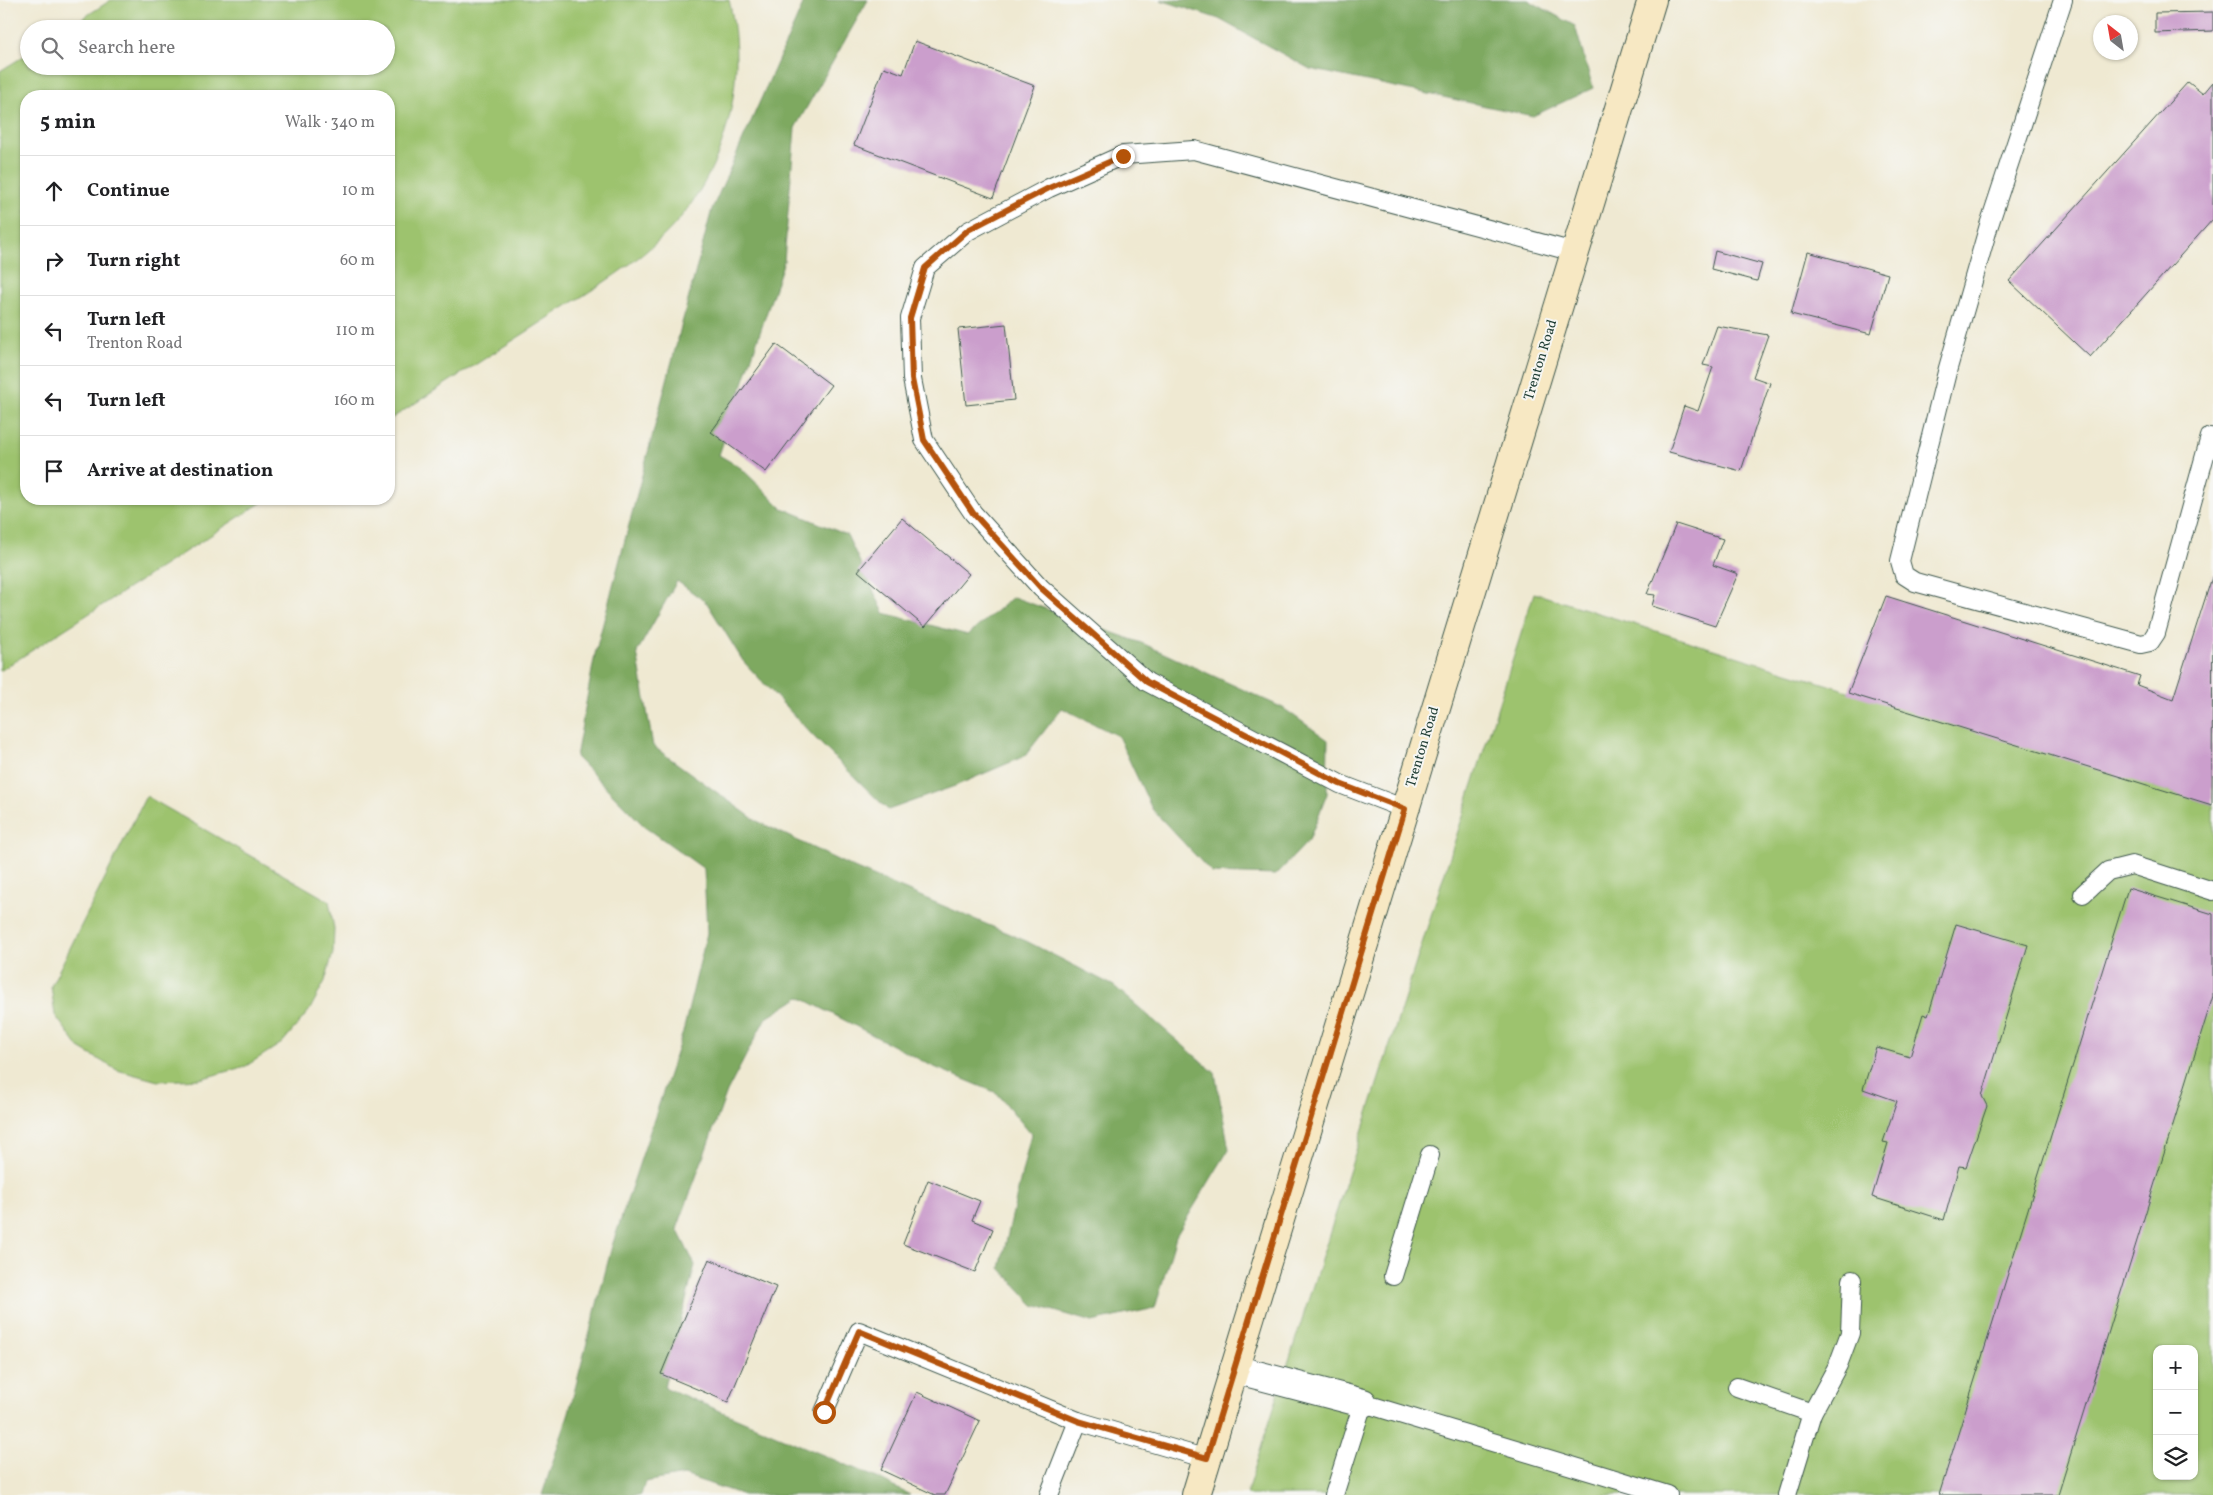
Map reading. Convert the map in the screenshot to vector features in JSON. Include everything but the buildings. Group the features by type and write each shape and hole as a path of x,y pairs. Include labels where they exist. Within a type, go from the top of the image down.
{"main road":[{"name":"Trenton Road","path":"1196,1495 1652,0"}],"street":[{"path":"1234,1369 1363,1403"}],"lane":[{"path":"2062,0 1990,225 1948,368 1900,561 1904,575 1915,582 2141,644 2150,642 2156,633 2210,437"},
{"path":"1405,809 1340,784 1147,682 1041,588 973,513 924,440 914,388 910,318 925,268 968,230 1049,188 1123,156 1194,150 1574,252"},
{"path":"2084,894 2108,871 2132,865 2213,891"},
{"path":"1393,1276 1430,1155"},
{"path":"1787,1495 1812,1414 1838,1365 1850,1333 1852,1280"},
{"path":"824,1412 859,1331 1078,1421 1207,1458"},
{"path":"1737,1387 1812,1414"},
{"path":"1334,1495 1363,1403 1668,1495"},
{"path":"1049,1495 1078,1421"}],"green space":[{"path":"111,0 729,0 735,32 736,66 733,99 726,131 714,162 699,192 680,218 657,242 601,284 395,416 395,90 20,90 20,505 258,505 0,671 0,71 20,59 20,75 395,75 395,20 80,20"},
{"path":"805,0 868,0 795,128 784,261 719,455 741,468 782,508 847,535 884,613 968,635 1013,597 1144,644 1283,708 1328,740 1327,794 1309,840 1276,875 1212,873 1152,809 1118,736 1062,708 1025,756 955,786 888,810 816,739 743,661 707,603 677,581 637,652 653,746 755,820 854,868 1026,941 1114,986 1215,1073 1229,1149 1176,1236 1155,1308 1092,1322 1034,1305 1000,1268 1031,1134 997,1093 932,1066 800,997 765,1019 727,1092 677,1229 695,1265 664,1387 877,1478 910,1495 743,1495 684,1475 645,1482 641,1495 542,1495 569,1412 612,1246 683,1032 707,933 704,869 643,825 576,757 595,654 712,209"},
{"path":"1161,0 1528,0 1575,26 1593,88 1533,116 1310,69 1219,19"},
{"path":"1534,593 2213,805 2213,1495 1246,1495"},
{"path":"146,796 329,901 334,929 333,953 325,981 309,1011 282,1043 246,1066 200,1079 158,1081 117,1070 79,1048 55,1015 51,986"}],"route":[{"path":"824,1412 859,1331 1078,1421 1207,1458 1405,809 1340,784 1147,682 1041,588 973,513 924,440 912,379 910,318 925,268 968,230 1049,188 1123,156"}]}
